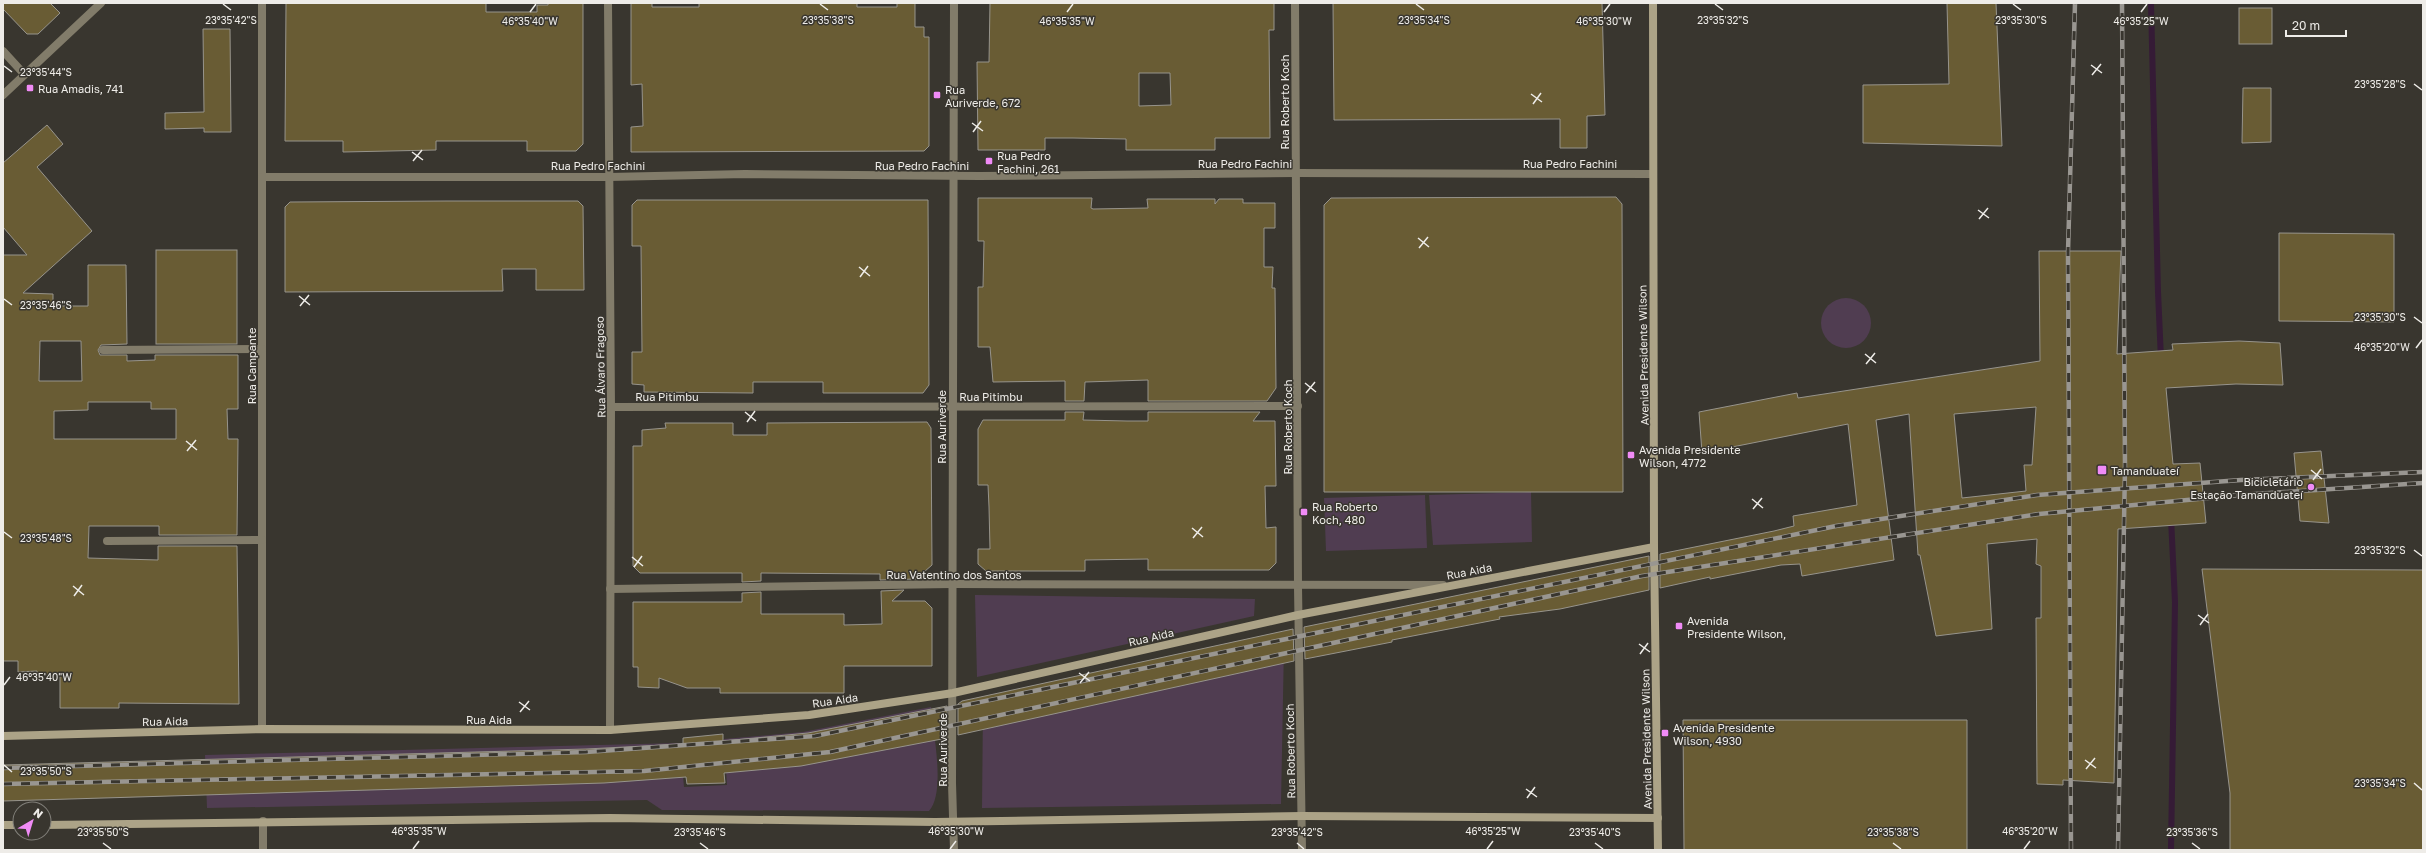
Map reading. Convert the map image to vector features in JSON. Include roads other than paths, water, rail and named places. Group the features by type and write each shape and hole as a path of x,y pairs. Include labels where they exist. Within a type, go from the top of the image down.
{"street":[{"path":"3,94 101,3"},
{"name":"Rua Campante","path":"262,3 262,729"},
{"name":"Rua Álvaro Fragoso","path":"608,3 608,177 611,407 610,730"},
{"name":"Rua Auriverde","path":"954,3 952,407 954,850"},
{"name":"Rua Roberto Koch","path":"1296,3 1295,174 1298,406 1298,615 1302,850"},
{"name":"Avenida Presidente Wilson","path":"1652,3 1654,547 1658,850"},
{"path":"3,51 24,74"},
{"name":"Rua Pedro Fachini","path":"262,177 608,177 745,174 954,176 1653,174"},
{"path":"103,350 262,349"},
{"name":"Rua Pitimbu","path":"611,407 1298,406"},
{"path":"107,541 262,540"},
{"name":"Rua Aida","path":"3,736 262,729 610,730 809,715 953,693 1298,615 1654,547"},
{"name":"Rua Vatentino dos Santos","path":"610,589 952,584 1298,586 1455,585"},
{"path":"52,825 263,821 610,818 954,821 1302,816 1658,818"},
{"path":"263,821 263,850"}],"waterway":[{"path":"2151,3 2161,359"},
{"path":"2171,518 2175,602 2171,850"}],"railway":[{"path":"2071,850 2068,252 2075,3"},
{"path":"2118,850 2125,468 2122,3"},
{"path":"3,768 586,752 815,736 1836,526 2037,495 2241,480 2423,472"},
{"path":"3,784 644,771 830,752 1642,576 2039,514 2240,495 2423,483"}],"place":[{"name":"Rua Amadis, 741","path":"30,88"},
{"name":"Rua Auriverde, 672","path":"937,95"},
{"name":"Rua Pedro Fachini, 261","path":"989,161"},
{"name":"Avenida Presidente Wilson, 4772","path":"1631,455"},
{"name":"Tamanduateí","path":"2102,470"},
{"name":"Bicicletário Estação Tamanduateí","path":"2311,487"},
{"name":"Rua Roberto Koch, 480","path":"1304,512"},
{"name":"Avenida Presidente Wilson,","path":"1679,626"},
{"name":"Avenida Presidente Wilson, 4930","path":"1665,733"}]}
